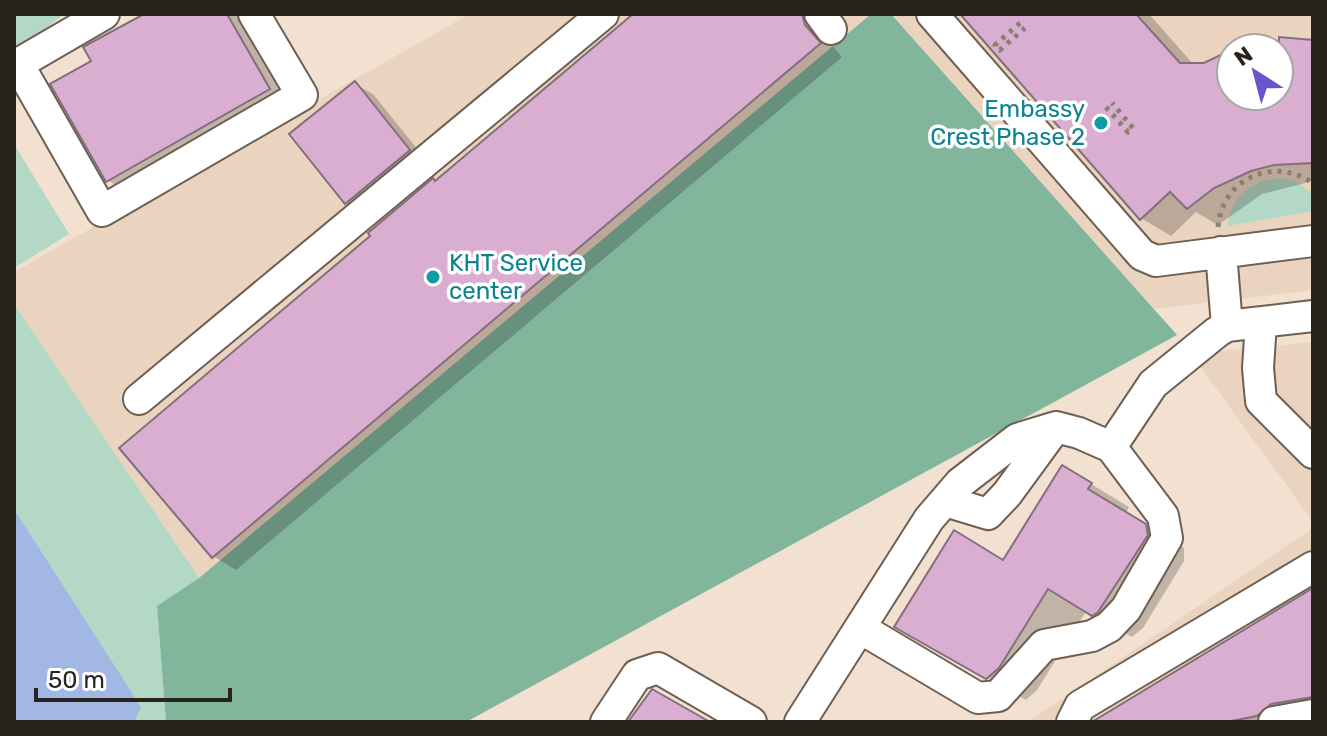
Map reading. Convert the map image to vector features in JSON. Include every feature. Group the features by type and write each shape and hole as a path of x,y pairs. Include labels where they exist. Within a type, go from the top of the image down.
{"street":[{"path":"104,14 18,64 102,211 302,95 254,14"},
{"path":"139,399 603,14"},
{"path":"932,14 1142,255 1156,261 1313,241"},
{"path":"1221,252 1227,326"},
{"path":"1111,447 1153,384 1227,326 1313,316"},
{"path":"1261,322 1258,368 1261,401 1313,453"},
{"path":"945,501 988,514 1007,494 1056,427"},
{"path":"800,722 929,519 960,483 1017,439 1056,427 1111,447 1163,516 1167,538 1126,609 1109,627 1092,636 1044,645 998,696 978,698 860,628"},
{"path":"1072,722 1080,706 1313,567"},
{"path":"606,722 637,675 658,668 751,722"},
{"path":"1274,722 1313,715"}],"path":[{"path":"1022,25 1000,50 995,45 1022,25"},
{"path":"1109,105 1133,128 1128,132 1109,105"},
{"path":"1221,252 1221,210 1236,186 1248,178 1275,170 1300,175 1313,183"}],"shaded area":[{"path":"470,14 871,14 199,578 14,304 14,272"},
{"path":"891,14 1313,14 1313,290 1154,309"},
{"path":"1313,342 1313,522 1194,358 1220,351"},
{"path":"1313,528 1313,722 1028,722"}],"green space":[{"path":"14,14 64,14 14,54"},
{"path":"871,14 891,14 1177,335 466,722 166,722 157,606 199,578"},
{"path":"14,144 69,234 14,268"},
{"path":"1281,178 1295,181 1313,194 1313,211 1227,226 1234,206 1245,192 1260,182"},
{"path":"14,304 199,578 157,606 166,722 134,722 140,707 14,509"}],"water":[{"path":"14,509 141,707 134,722 14,722"}],"building":[{"path":"144,14 227,14 270,89 106,182 50,84 91,61 83,47"},
{"name":"KHT Service center","path":"633,14 802,14 805,25 821,43 212,558 119,448 370,236 368,233 433,178 435,181"},
{"path":"960,14 1136,14 1180,63 1204,63 1215,58 1215,112 1295,112 1295,38 1313,40 1313,163 1274,165 1251,171 1214,188 1187,209 1170,192 1140,220"},
{"path":"355,81 410,150 345,204 289,134"},
{"path":"1062,465 1092,483 1088,489 1146,524 1148,535 1098,612 1092,616 1048,589 999,668 986,679 894,627 954,530 1003,560"},
{"path":"1313,588 1313,697 1271,704 1257,716 1226,722 1092,722"},
{"path":"652,689 710,722 628,722"}],"place":[{"name":"Embassy Crest Phase 2","path":"1101,123"},
{"name":"KHT Service center","path":"433,277"}]}
